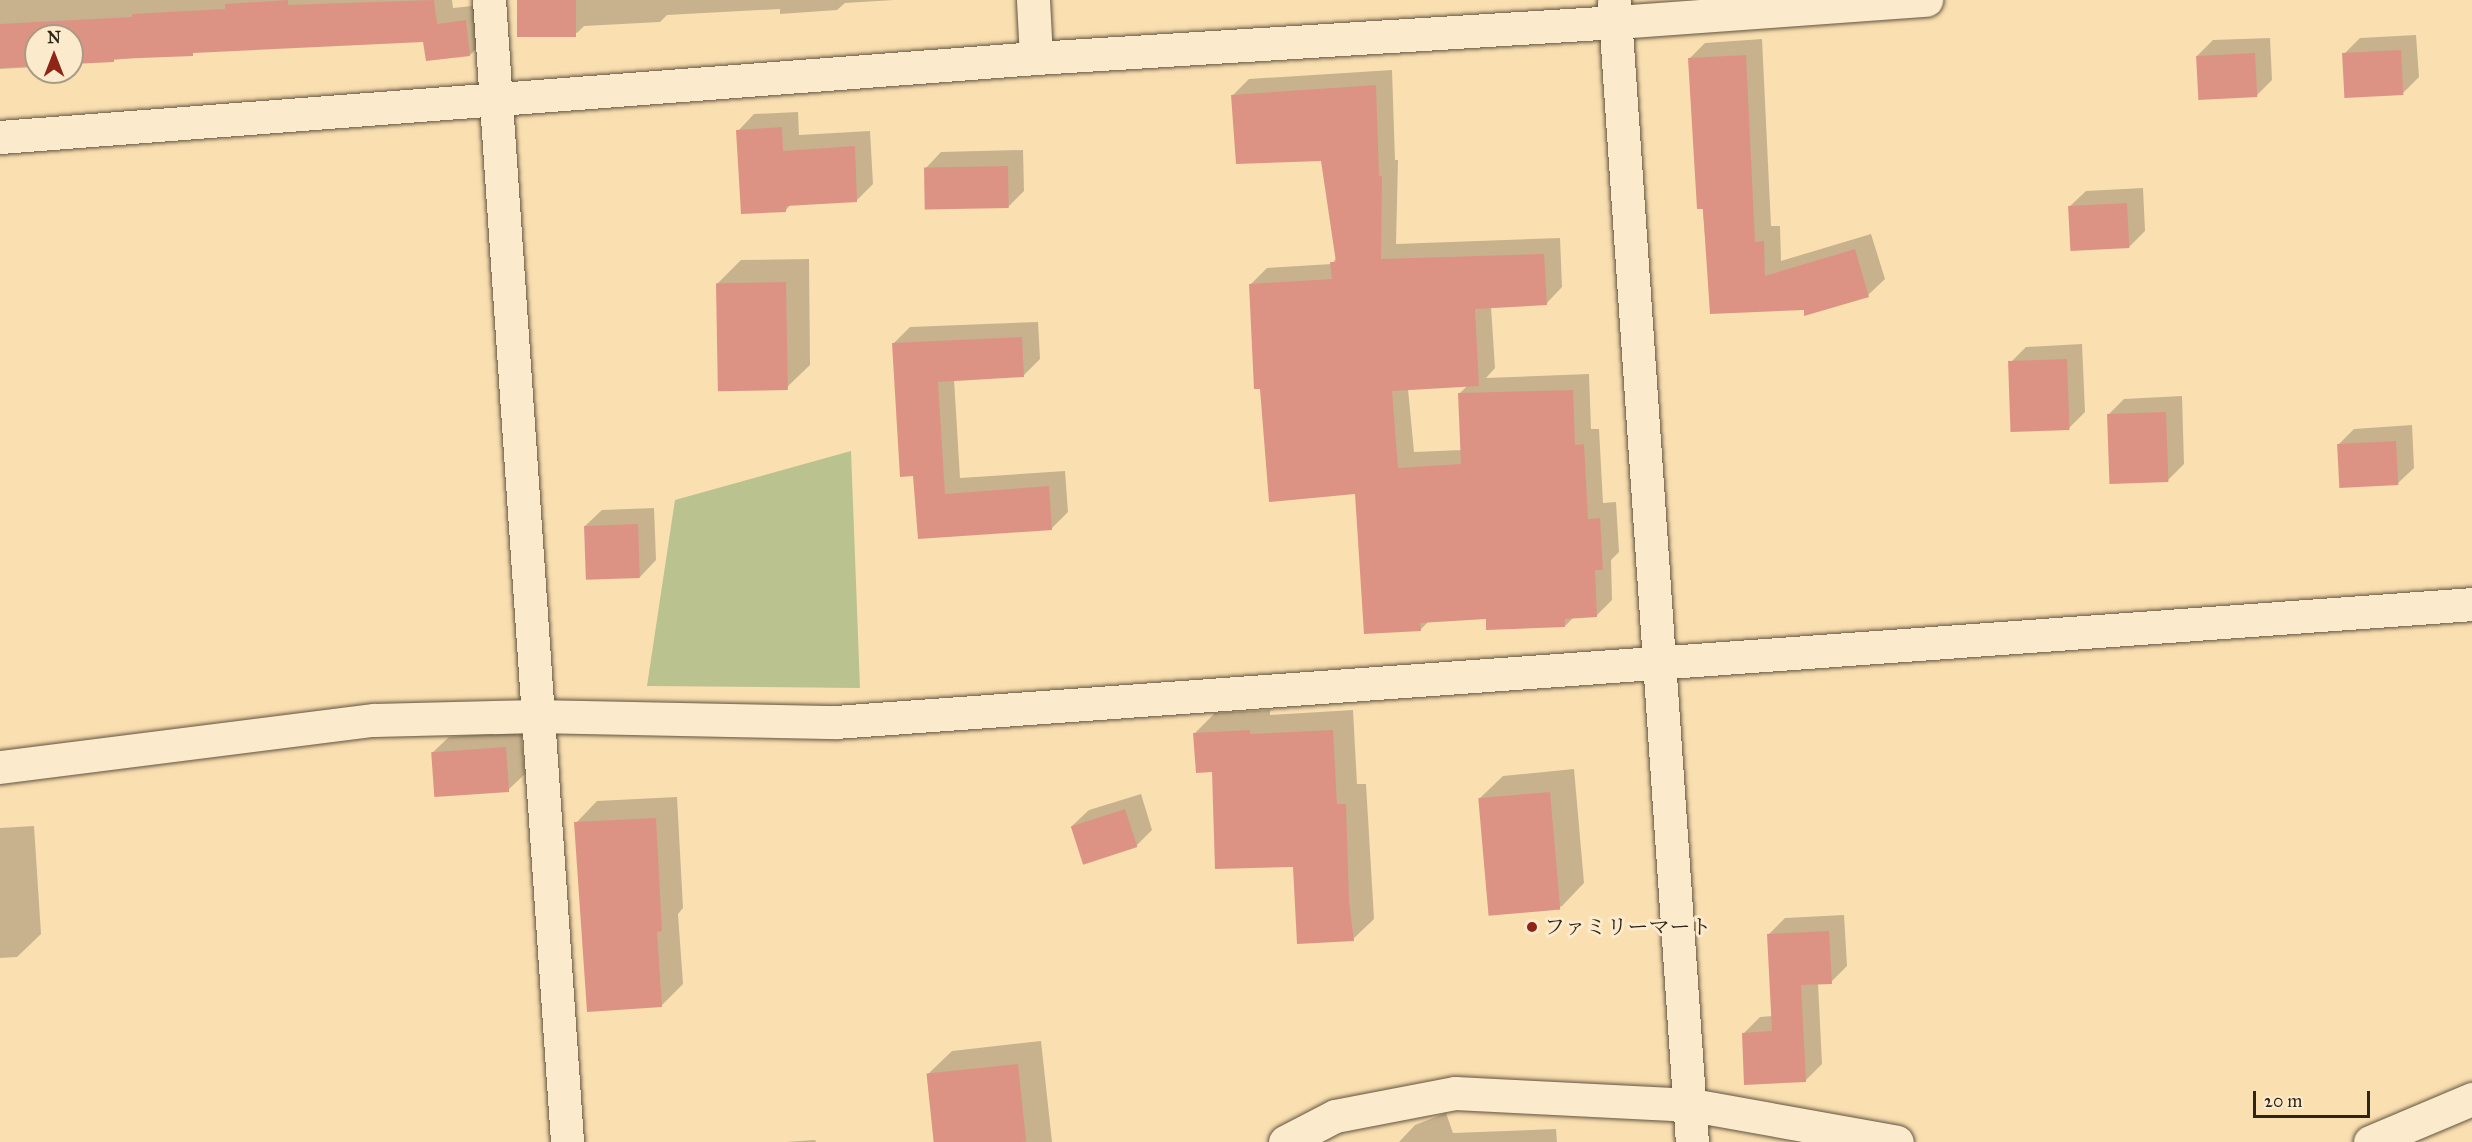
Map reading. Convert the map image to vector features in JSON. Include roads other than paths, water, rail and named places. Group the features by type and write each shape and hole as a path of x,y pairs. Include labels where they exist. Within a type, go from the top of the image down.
{"street":[{"path":"489,0 567,1142"},
{"path":"1034,0 1036,58"},
{"path":"0,137 1036,58 1615,11 1926,0"},
{"path":"1615,11 1692,1105 1692,1142"},
{"path":"0,767 374,720 538,716 835,722 2472,604"},
{"path":"1285,1142 1335,1116 1455,1093 1692,1105 1897,1142"},
{"path":"2370,1142 2472,1099"}],"place":[{"name":"ファミリーマート","path":"1532,927"}]}
